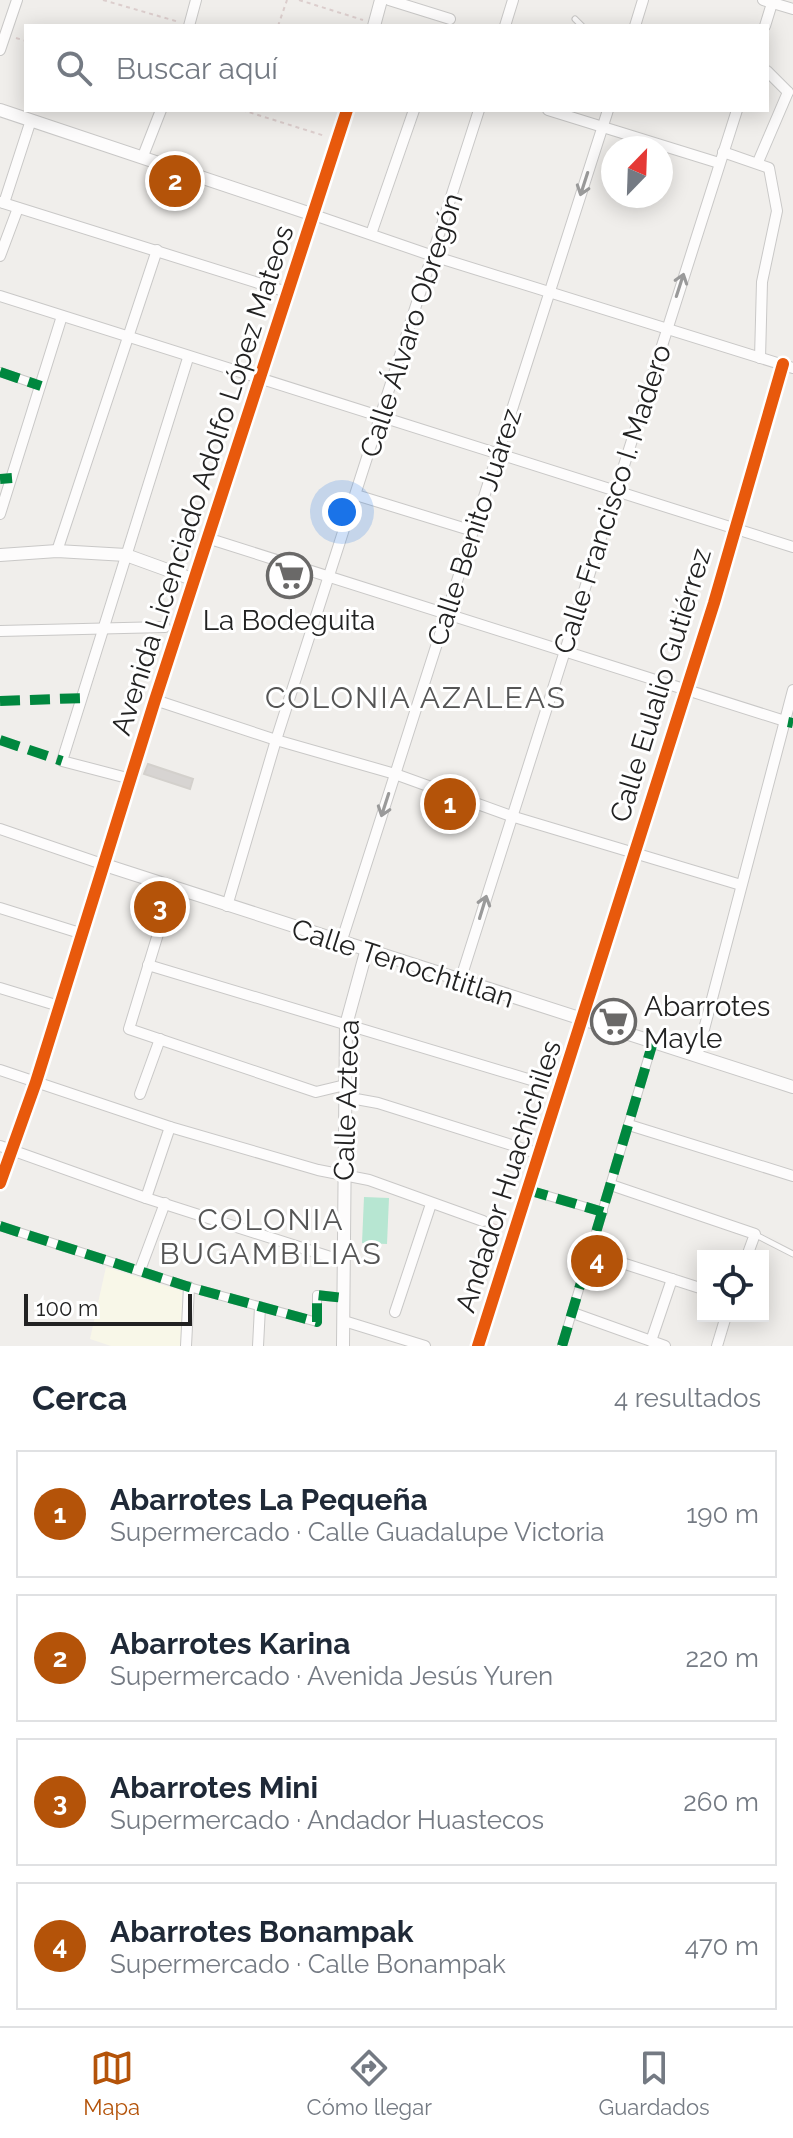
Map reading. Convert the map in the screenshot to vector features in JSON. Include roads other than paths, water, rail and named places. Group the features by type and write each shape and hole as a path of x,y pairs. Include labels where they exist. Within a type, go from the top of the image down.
{"street":[{"path":"0,50 17,0"},
{"path":"190,24 196,0"},
{"path":"374,24 381,0"},
{"path":"389,0 450,19"},
{"path":"506,24 513,0"},
{"path":"636,24 643,0"},
{"path":"765,24 769,1 793,9"},
{"path":"758,162 791,92 769,73"},
{"path":"0,110 433,256 788,366"},
{"path":"143,156 160,112"},
{"name":"Avenida Licenciado Adolfo López Mateos","path":"0,1183 5,1148 36,1082 258,378 346,112"},
{"path":"371,234 413,112"},
{"name":"Calle Álvaro Obregón","path":"227,906 327,578 383,416 478,112"},
{"path":"554,112 721,158 758,162 769,168 777,211 762,282 760,358"},
{"name":"Calle Benito Juárez","path":"341,943 607,112"},
{"name":"Calle Francisco I. Madero","path":"460,981 736,112"},
{"path":"31,120 2,202 287,292"},
{"path":"0,256 18,208"},
{"path":"57,551 157,250"},
{"path":"0,296 793,547"},
{"path":"0,514 6,478 41,386 62,316"},
{"path":"131,779 62,761 188,358"},
{"name":"Calle Eulalio Gutiérrez","path":"583,1020 683,690 714,603 733,528 788,366"},
{"path":"0,372 41,386"},
{"path":"356,495 473,531"},
{"path":"207,538 788,722"},
{"path":"0,555 57,551 126,555 195,580"},
{"path":"0,631 165,627"},
{"path":"697,1056 741,885 788,722 793,690"},
{"path":"155,700 276,740 395,774 511,816 741,885"},
{"path":"0,829 105,865"},
{"name":"Calle Tenochtitlan","path":"105,865 366,952 793,1087"},
{"path":"172,888 129,1029 316,1092 345,1091 540,1154"},
{"path":"0,908 83,934"},
{"name":"Calle Azteca","path":"343,1346 346,1025 366,952"},
{"path":"148,965 541,1083"},
{"path":"0,988 59,1006"},
{"name":"Andador Huachichiles","path":"478,1346 583,1020"},
{"path":"140,1094 160,1039"},
{"path":"562,1346 653,1042"},
{"path":"0,1070 170,1127 343,1174 483,1221"},
{"path":"629,1125 793,1176"},
{"path":"146,1198 170,1127"},
{"path":"5,1148 146,1198 343,1261"},
{"path":"611,1185 755,1234 749,1250"},
{"path":"528,1190 603,1212"},
{"path":"140,1270 165,1203"},
{"path":"395,1312 431,1204"},
{"path":"0,1226 189,1287 317,1322 317,1295 344,1298"},
{"path":"591,1253 697,1287"},
{"path":"651,1341 672,1279"},
{"path":"186,1346 189,1287"},
{"path":"258,1346 260,1307"},
{"path":"573,1313 665,1346"},
{"path":"344,1321 425,1346"},
{"path":"717,1346 724,1322"}],"lane":[{"path":"575,19 580,24"},
{"path":"755,1234 793,1254"}],"place":[{"name":"Abarrotes Karina","path":"175,181"},
{"name":"La Bodeguita","path":"289,575"},
{"name":"Abarrotes La Pequeña","path":"450,804"},
{"name":"Abarrotes Mini","path":"160,907"},
{"name":"Abarrotes Mayle","path":"613,1022"},
{"name":"Abarrotes Bonampak","path":"597,1261"}],"district":[{"name":"COLONIA AZALEAS","path":"416,698"},
{"name":"COLONIA BUGAMBILIAS","path":"271,1237"}]}
